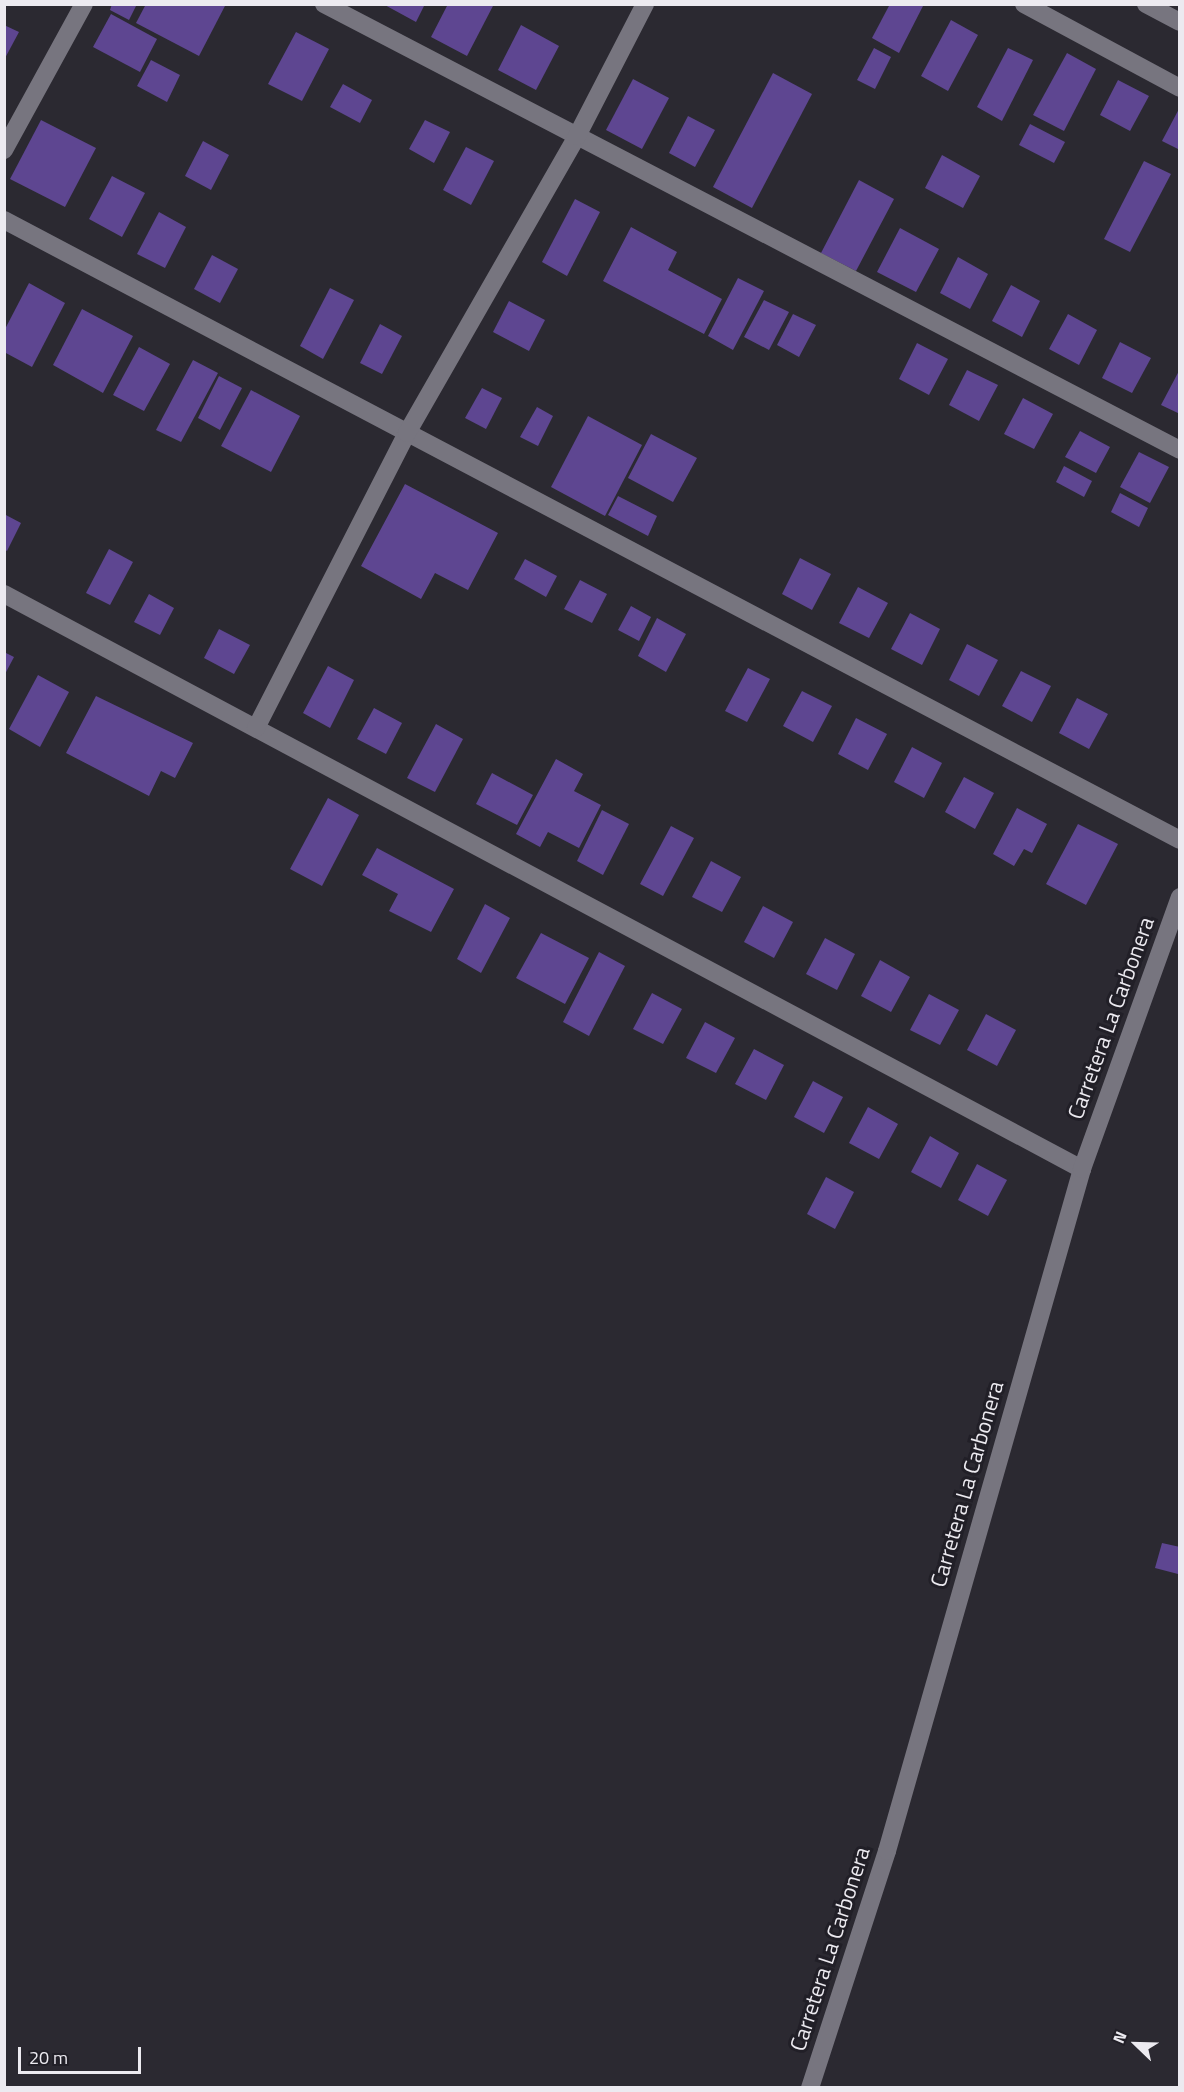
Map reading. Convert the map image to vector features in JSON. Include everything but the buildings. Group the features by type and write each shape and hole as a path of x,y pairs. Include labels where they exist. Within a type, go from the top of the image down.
{"street":[{"path":"4,150 84,4"},
{"path":"324,4 1179,450"},
{"path":"256,728 407,433 577,136 645,4"},
{"path":"1024,4 1179,88"},
{"path":"1146,4 1179,22"},
{"path":"4,220 1179,840"},
{"path":"4,594 1082,1169"},
{"name":"Carretera La Carbonera","path":"810,2088 886,1851 1082,1169 1179,897"}]}
